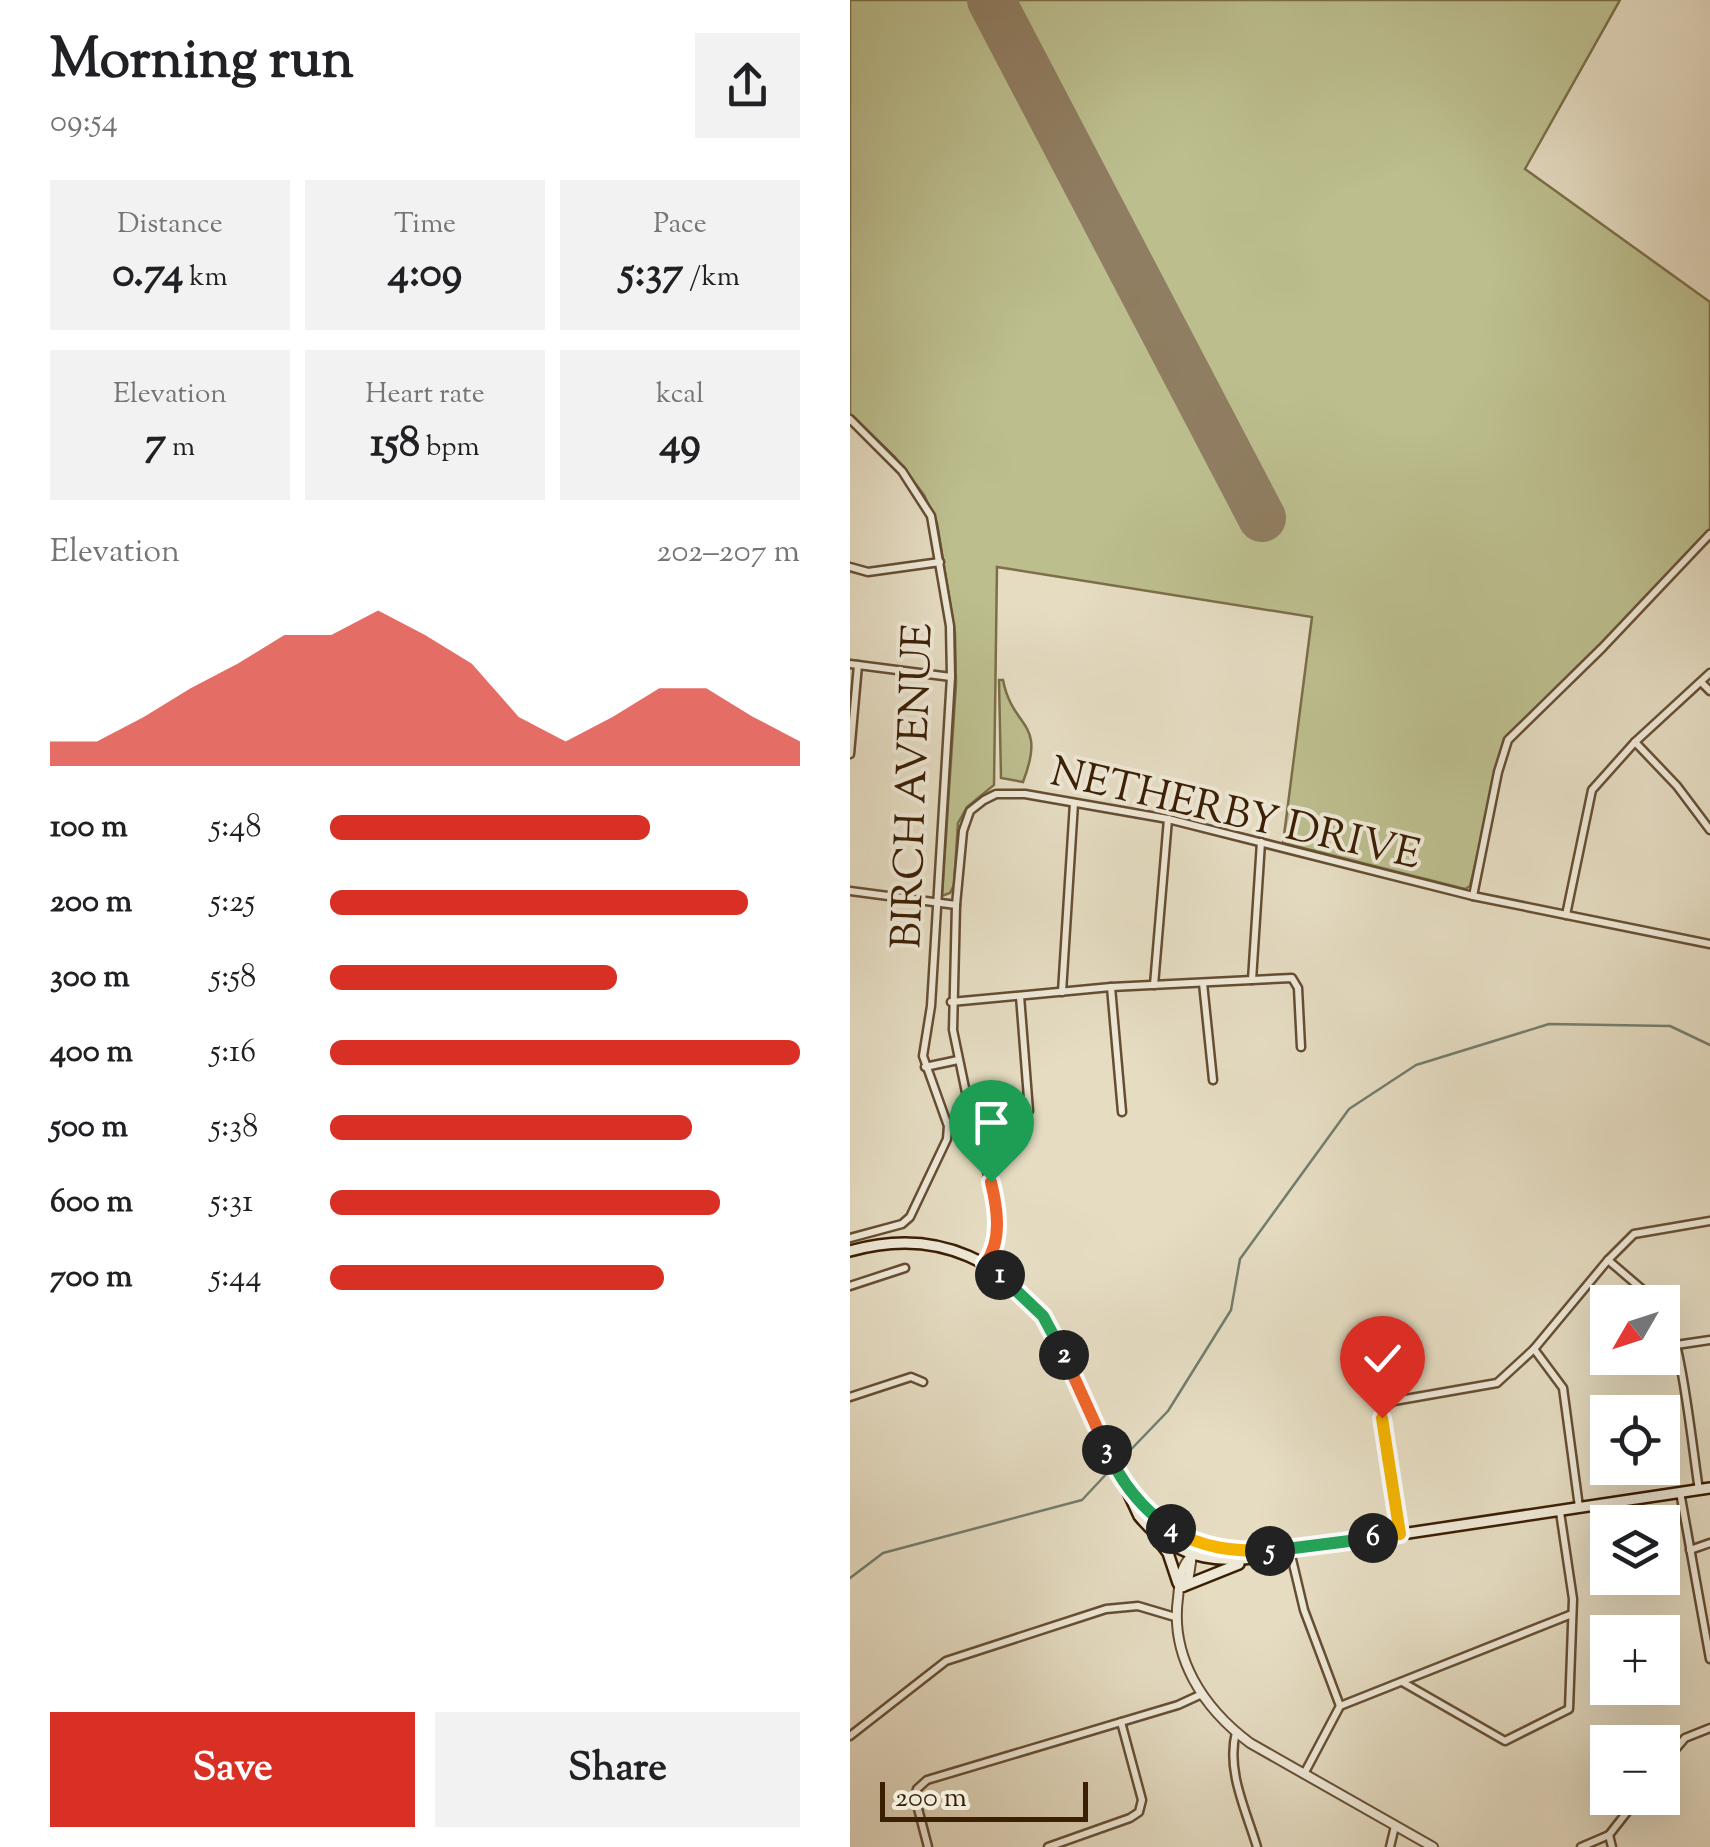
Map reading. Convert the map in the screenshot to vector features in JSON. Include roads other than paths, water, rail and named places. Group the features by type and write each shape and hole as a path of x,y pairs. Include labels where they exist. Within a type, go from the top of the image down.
{"main road":[{"path":"850,1251 874,1244 907,1242 957,1251 1010,1282 1043,1316 1070,1366 1120,1480 1168,1553 1181,1587 1286,1551 1704,1489"},
{"path":"1120,1480 1147,1510 1178,1533 1221,1550 1286,1551"},
{"path":"1147,1525 1192,1555 1251,1560"}],"street":[{"name":"BIRCH AVENUE","path":"850,419 902,471 921,498 934,527 952,650 925,1067"},
{"path":"1473,896 1508,740 1629,621 1710,534"},
{"path":"850,567 868,572 940,562"},
{"path":"850,754 854,664 952,677"},
{"path":"1566,914 1592,790 1635,742 1710,673"},
{"path":"1701,682 1710,691"},
{"path":"1635,742 1677,786 1710,830"},
{"name":"NETHERBY DRIVE","path":"985,1264 994,1244 996,1207 958,1060 952,1002 962,830 976,805 990,797 1006,794 1074,802 1168,819 1473,896 1710,944"},
{"path":"1062,992 1074,802"},
{"path":"1154,985 1168,819"},
{"path":"1252,980 1261,842"},
{"path":"850,891 956,905"},
{"path":"952,1002 1111,987 1294,979 1298,988 1301,1048"},
{"path":"1203,983 1213,1080"},
{"path":"1111,987 1122,1112"},
{"path":"1020,996 1029,1111"},
{"path":"850,1238 902,1224 910,1217 944,1152 948,1126 925,1067 958,1060"},
{"path":"1400,1534 1382,1418 1386,1407 1394,1401 1497,1383 1534,1348 1634,1234 1710,1221"},
{"path":"1608,1260 1637,1285"},
{"path":"850,1286 904,1268"},
{"path":"1680,1345 1710,1340"},
{"path":"1534,1348 1563,1388 1580,1508"},
{"path":"1680,1366 1704,1489"},
{"path":"850,1397 911,1376 923,1382"},
{"path":"1680,1492 1710,1659"},
{"path":"1404,1683 1498,1738 1512,1739 1570,1708 1571,1585 1560,1512"},
{"path":"1178,1533 1192,1555"},
{"path":"1690,1550 1710,1543"},
{"path":"1221,1550 1192,1555 1183,1566 1175,1617 1185,1663 1202,1694 1236,1732 1433,1847"},
{"path":"1286,1551 1340,1706"},
{"path":"850,1736 946,1661 1106,1608 1138,1606 1175,1617"},
{"path":"1304,1774 1340,1706 1572,1614"},
{"path":"928,1847 916,1797 923,1782 1178,1705 1202,1694"},
{"path":"1048,1847 1139,1812 1142,1800 1121,1722"},
{"path":"1680,1743 1710,1728"},
{"path":"1236,1732 1232,1746 1234,1773 1258,1847"},
{"path":"1581,1847 1610,1834 1625,1815"},
{"path":"1390,1847 1395,1826"},
{"path":"1610,1834 1612,1847"}],"waterway":[{"path":"1117,1464 1168,1411 1231,1310 1240,1259 1349,1109 1416,1065 1549,1024 1670,1026 1710,1045"},
{"path":"850,1578 883,1553 1082,1500 1111,1469"}]}
